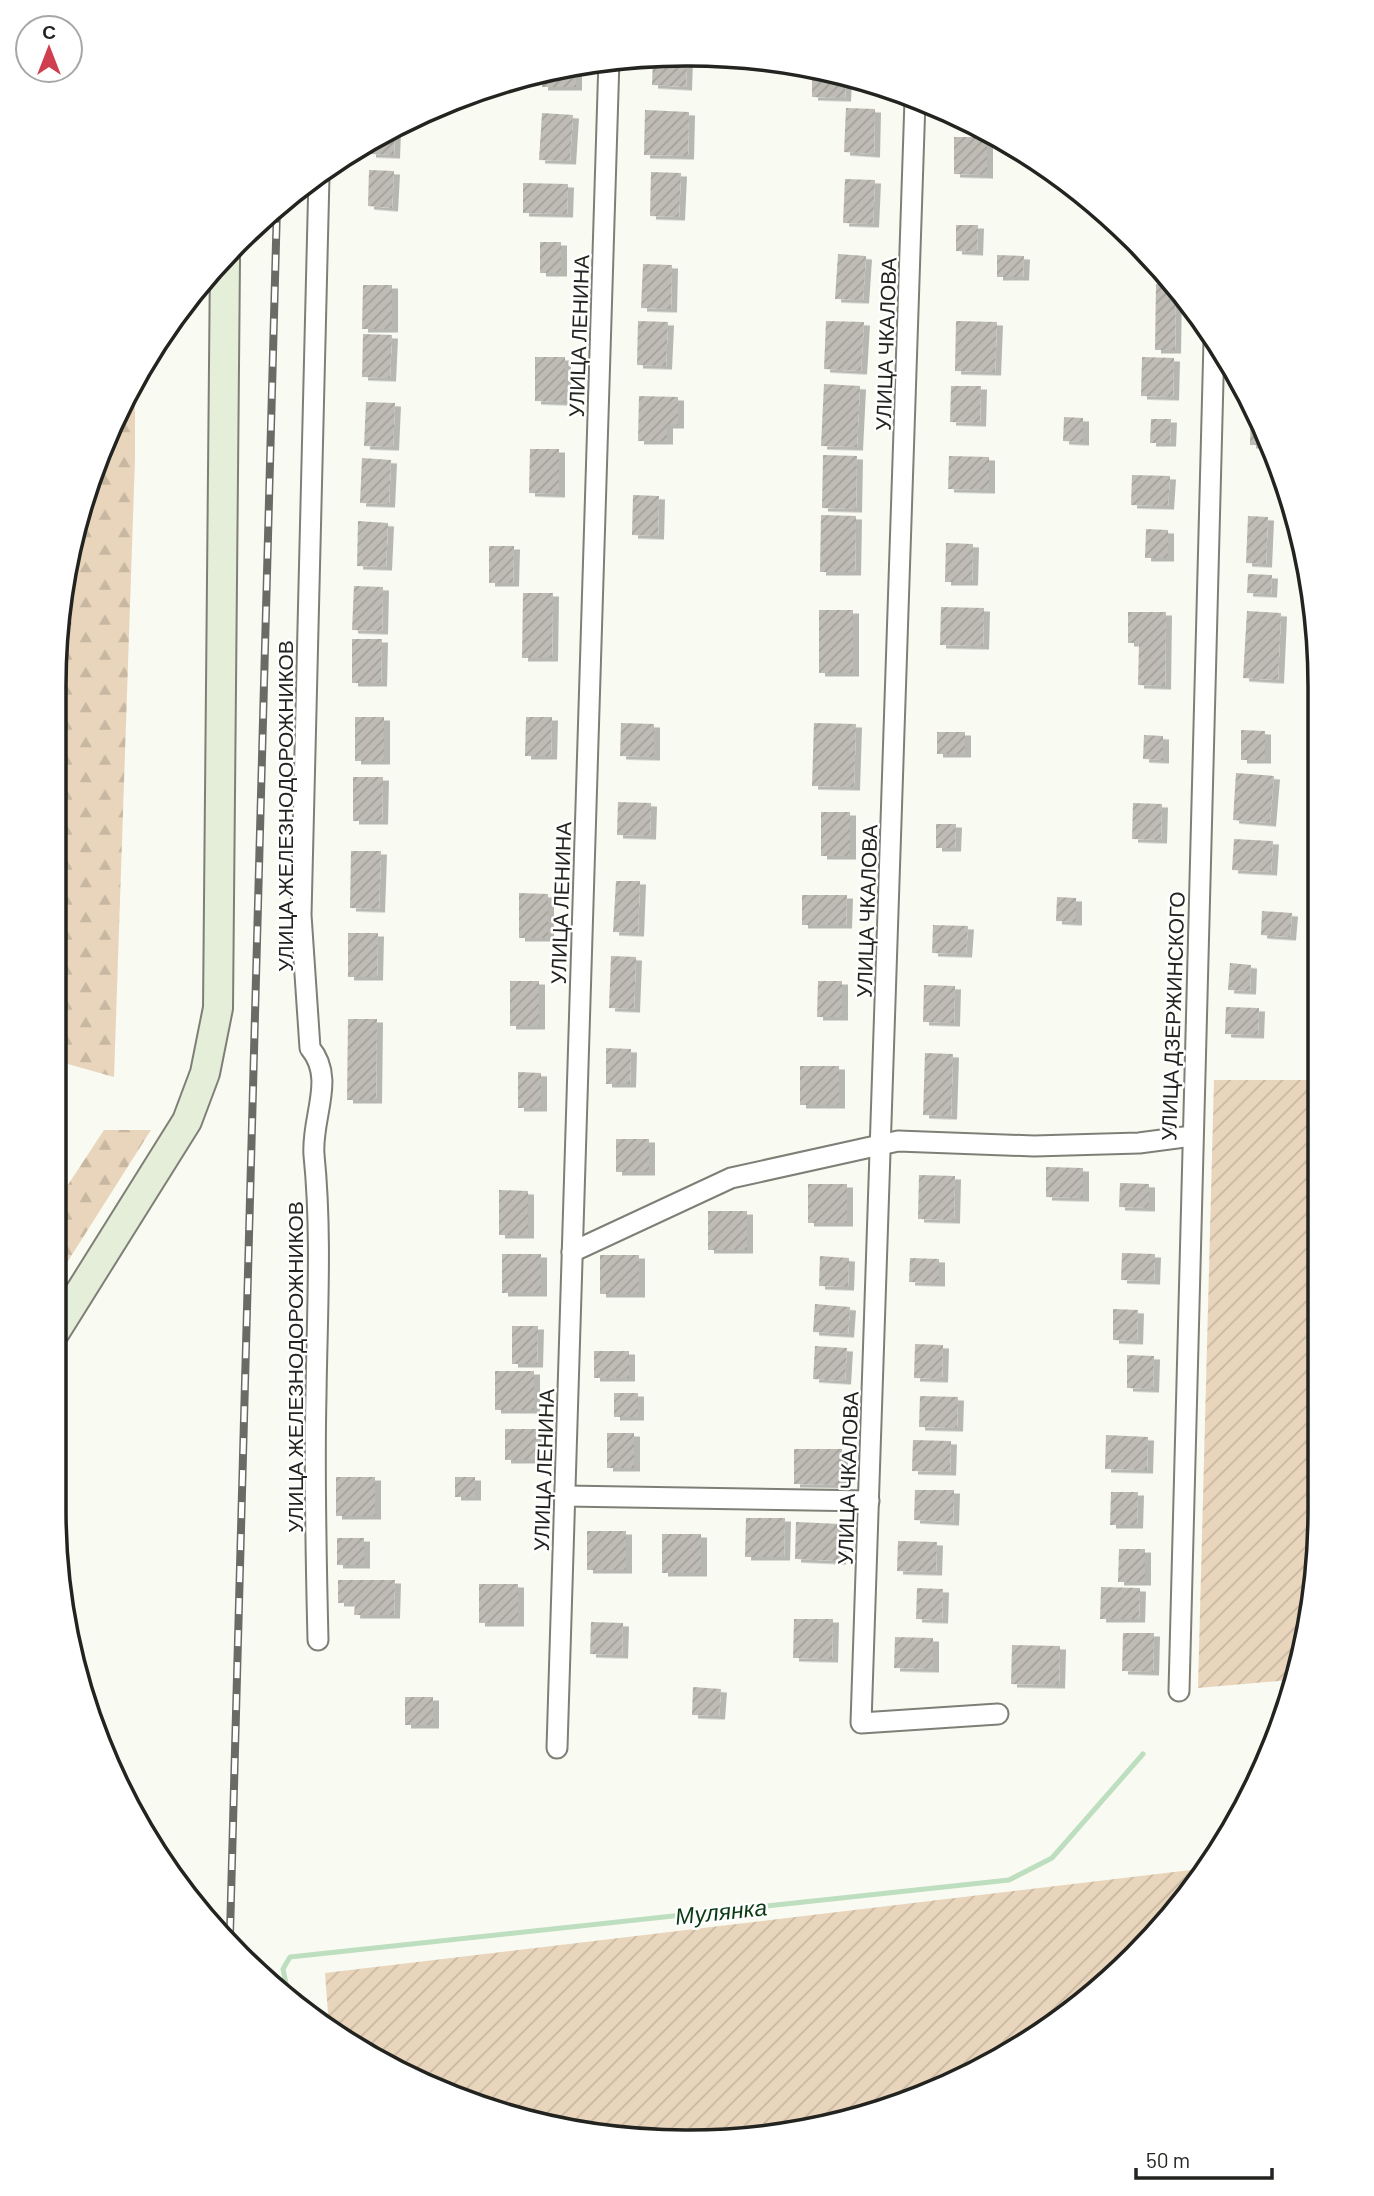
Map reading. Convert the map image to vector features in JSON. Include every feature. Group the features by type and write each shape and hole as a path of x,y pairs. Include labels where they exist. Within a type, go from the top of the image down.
{"main road":[{"path":"66,1314 187,1121 205,1073 218,1008 225,273"}],"street":[{"name":"УЛИЦА ЛЕНИНА","path":"557,1748 609,72"},
{"name":"УЛИЦА ЧКАЛОВА","path":"915,110 861,1724 998,1714"},
{"name":"УЛИЦА ЖЕЛЕЗНОДОРОЖНИКОВ","path":"318,1640 315,1447 318,1200 313,1134 323,1087 320,1061 310,1048 301,915 319,188"},
{"name":"УЛИЦА ДЗЕРЖИНСКОГО","path":"1179,1691 1213,359"},
{"path":"572,1252 731,1178 804,1159 881,1146 898,1140 1034,1146 1128,1143 1192,1136"},
{"path":"565,1496 869,1501"}],"green space":[{"path":"135,404 135,458 114,1077 66,1064 66,687 78,566 99,488"},
{"path":"1214,1080 1308,1080 1308,1509 1296,1630 1283,1681 1198,1688"},
{"path":"104,1130 151,1130 66,1264 66,1188"},
{"path":"1191,1870 1154,1918 1126,1948 1096,1976 1032,2025 961,2066 886,2097 808,2118 768,2124 687,2130 646,2128 566,2118 488,2097 413,2066 328,2015 325,1973"}],"building":[{"path":"687,66 686,87 652,85 653,68"},
{"path":"576,76 576,87 542,87 542,84"},
{"path":"812,79 845,87 845,98 812,97"},
{"path":"846,108 875,109 874,154 844,152"},
{"path":"645,110 689,112 688,156 644,155"},
{"path":"542,113 573,115 570,161 539,160"},
{"path":"954,137 974,137 987,144 987,175 954,174"},
{"path":"395,140 394,155 370,154"},
{"path":"369,170 394,171 392,208 368,206"},
{"path":"651,172 681,173 679,217 650,216"},
{"path":"845,179 875,180 873,224 843,223"},
{"path":"523,183 568,184 567,214 523,213"},
{"path":"956,225 978,225 977,252 956,251"},
{"path":"540,242 561,242 561,273 540,273"},
{"path":"838,254 866,256 863,300 835,299"},
{"path":"997,255 1024,256 1023,277 997,277"},
{"path":"643,264 672,265 671,309 641,308"},
{"path":"1156,284 1176,305 1175,350 1155,350"},
{"path":"363,285 392,285 392,329 362,329"},
{"path":"638,321 668,322 666,366 637,365"},
{"path":"826,321 864,322 861,371 824,369"},
{"path":"956,321 997,322 995,372 955,371"},
{"path":"363,334 392,335 390,378 362,377"},
{"path":"535,357 565,357 565,402 535,401"},
{"path":"1142,357 1174,358 1173,397 1141,396"},
{"path":"824,384 860,386 857,447 821,446"},
{"path":"951,386 981,386 980,423 950,422"},
{"path":"639,396 678,397 678,425 667,425 667,441 638,441"},
{"path":"366,402 395,403 393,447 364,446"},
{"path":"1064,417 1083,418 1083,442 1063,441"},
{"path":"1151,419 1171,419 1170,443 1150,443"},
{"path":"1250,428 1258,445 1250,445"},
{"path":"530,449 559,449 559,494 529,493"},
{"path":"823,455 857,456 856,509 822,508"},
{"path":"949,456 989,457 989,490 948,489"},
{"path":"362,458 391,460 389,504 360,503"},
{"path":"1132,475 1170,476 1168,506 1131,505"},
{"path":"633,495 659,496 658,536 632,535"},
{"path":"821,515 856,516 855,572 820,572"},
{"path":"1248,516 1268,517 1266,564 1246,563"},
{"path":"358,521 388,523 386,567 357,566"},
{"path":"1146,529 1168,530 1168,558 1145,558"},
{"path":"946,543 973,544 972,582 945,582"},
{"path":"489,546 514,546 513,583 489,583"},
{"path":"1248,574 1272,575 1271,594 1247,593"},
{"path":"354,586 383,587 382,631 352,630"},
{"path":"523,593 553,593 552,658 522,658"},
{"path":"941,607 984,608 983,646 940,645"},
{"path":"819,610 853,610 853,673 819,673"},
{"path":"1247,611 1281,613 1278,680 1243,678"},
{"path":"1128,612 1166,612 1165,686 1138,685 1139,643 1128,643"},
{"path":"352,639 382,639 381,683 352,683"},
{"path":"355,717 384,717 384,761 355,761"},
{"path":"526,717 552,717 551,756 525,756"},
{"path":"621,723 654,724 654,757 620,756"},
{"path":"814,723 856,724 854,787 812,786"},
{"path":"1241,730 1265,731 1265,760 1241,760"},
{"path":"937,732 965,732 965,754 937,754"},
{"path":"1144,735 1163,736 1163,760 1143,759"},
{"path":"1236,773 1274,776 1270,823 1233,820"},
{"path":"353,777 383,777 382,821 353,821"},
{"path":"618,802 651,803 650,836 617,835"},
{"path":"1133,803 1162,804 1161,840 1132,839"},
{"path":"821,812 850,812 850,856 821,856"},
{"path":"936,824 956,824 955,848 936,848"},
{"path":"1234,839 1273,841 1271,872 1232,870"},
{"path":"351,851 381,851 379,909 350,908"},
{"path":"616,881 640,881 638,933 613,932"},
{"path":"519,893 548,894 548,938 519,938"},
{"path":"802,895 847,895 846,925 802,925"},
{"path":"1057,897 1076,898 1076,922 1056,921"},
{"path":"1262,911 1292,913 1290,937 1261,935"},
{"path":"933,925 968,926 966,954 932,953"},
{"path":"348,933 378,933 377,977 348,977"},
{"path":"611,956 636,957 634,1009 609,1008"},
{"path":"1230,963 1251,965 1250,991 1228,990"},
{"path":"510,981 539,981 539,1026 510,1026"},
{"path":"818,981 842,981 842,1017 817,1017"},
{"path":"924,985 955,986 954,1023 923,1022"},
{"path":"1226,1007 1259,1008 1258,1035 1225,1034"},
{"path":"348,1019 377,1019 376,1100 347,1100"},
{"path":"606,1048 631,1049 630,1084 606,1084"},
{"path":"925,1053 953,1054 951,1116 923,1115"},
{"path":"800,1066 839,1066 839,1105 800,1105"},
{"path":"518,1072 541,1073 541,1108 518,1108"},
{"path":"616,1139 649,1139 649,1172 616,1172"},
{"path":"1046,1167 1083,1168 1083,1198 1046,1197"},
{"path":"919,1175 955,1176 954,1220 918,1219"},
{"path":"1120,1183 1149,1184 1149,1208 1119,1207"},
{"path":"808,1184 847,1184 847,1223 808,1223"},
{"path":"499,1190 528,1191 528,1235 499,1235"},
{"path":"708,1211 747,1211 747,1250 708,1250"},
{"path":"1122,1253 1155,1254 1154,1281 1121,1280"},
{"path":"502,1254 541,1254 541,1293 502,1293"},
{"path":"600,1255 639,1255 639,1294 600,1294"},
{"path":"820,1256 849,1258 848,1287 819,1286"},
{"path":"910,1258 939,1259 939,1283 909,1282"},
{"path":"815,1304 850,1307 848,1334 813,1332"},
{"path":"1113,1309 1138,1310 1137,1341 1113,1340"},
{"path":"512,1326 538,1326 537,1364 512,1364"},
{"path":"915,1344 943,1345 942,1379 914,1378"},
{"path":"815,1346 847,1348 845,1381 813,1379"},
{"path":"594,1351 629,1351 629,1378 594,1378"},
{"path":"1127,1355 1154,1356 1153,1389 1127,1388"},
{"path":"495,1371 534,1371 534,1410 495,1410"},
{"path":"614,1393 638,1393 638,1417 614,1417"},
{"path":"920,1396 958,1397 957,1428 919,1427"},
{"path":"505,1429 536,1429 536,1460 505,1460"},
{"path":"607,1433 634,1433 634,1468 607,1468"},
{"path":"1106,1435 1148,1437 1147,1470 1105,1469"},
{"path":"913,1440 951,1441 950,1472 912,1471"},
{"path":"794,1449 842,1449 842,1485 794,1484"},
{"path":"336,1477 375,1477 375,1516 336,1516"},
{"path":"455,1477 475,1477 475,1497 455,1497"},
{"path":"915,1490 954,1490 953,1522 914,1520"},
{"path":"1111,1492 1138,1492 1137,1525 1110,1525"},
{"path":"746,1518 785,1518 784,1557 745,1557"},
{"path":"796,1522 841,1524 840,1561 795,1559"},
{"path":"587,1531 626,1531 626,1570 587,1570"},
{"path":"662,1534 701,1534 701,1573 662,1573"},
{"path":"337,1538 364,1538 364,1565 337,1565"},
{"path":"898,1541 937,1542 936,1572 897,1571"},
{"path":"1119,1549 1145,1549 1145,1582 1118,1582"},
{"path":"338,1580 395,1580 394,1615 354,1615 355,1603 338,1603"},
{"path":"479,1584 518,1584 518,1623 479,1623"},
{"path":"1101,1587 1140,1588 1139,1619 1100,1619"},
{"path":"917,1588 943,1589 942,1620 916,1619"},
{"path":"794,1619 833,1619 832,1659 793,1658"},
{"path":"591,1622 623,1623 622,1655 590,1654"},
{"path":"1123,1633 1154,1633 1153,1672 1122,1671"},
{"path":"895,1637 933,1638 933,1669 894,1668"},
{"path":"1012,1645 1060,1646 1059,1685 1011,1684"},
{"path":"693,1687 721,1689 719,1716 692,1715"},
{"path":"405,1697 433,1697 433,1725 405,1725"}],"waterway":[{"name":"Мулянка","path":"286,1982 283,1969 290,1957 1009,1880 1052,1858 1143,1754"}],"railway":[{"path":"230,1929 277,221"}]}
